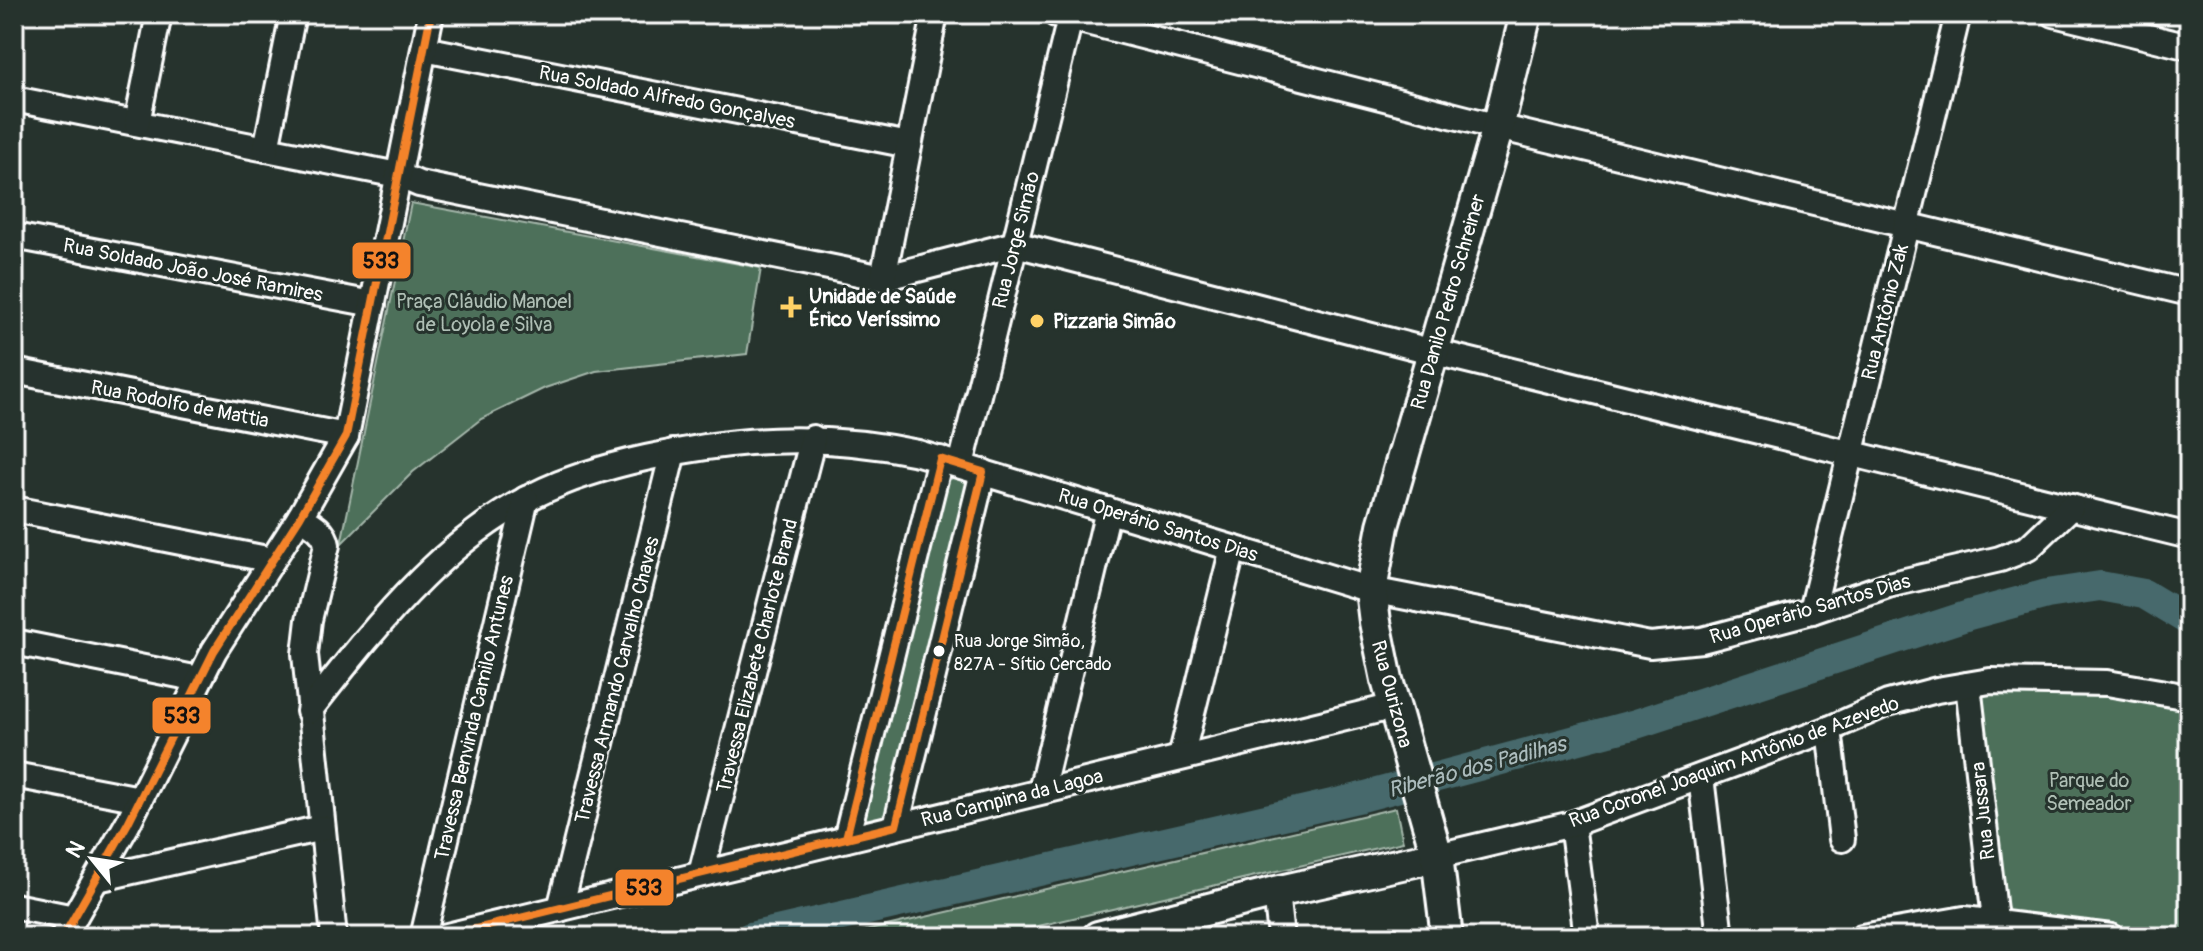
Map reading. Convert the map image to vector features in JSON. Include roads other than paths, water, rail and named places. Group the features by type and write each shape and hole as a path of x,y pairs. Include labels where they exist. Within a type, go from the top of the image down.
{"main road":[{"name":"Rua Danilo Pedro Schreiner","path":"1371,590 1383,526 1498,127 1526,14"},
{"name":"Rua Ourizona","path":"1371,590 1379,650 1425,815 1425,859 1441,888 1447,937"},
{"name":"Rua Coronel Joaquim Antônio de Azevedo","path":"1098,937 1133,933 1276,892 1425,859"}],"street":[{"path":"137,123 159,14"},
{"path":"266,149 293,14"},
{"path":"14,906 69,928 140,799 199,679 234,617 300,517 346,436 431,14"},
{"name":"Rua Antônio Zak","path":"1812,611 1958,14"},
{"path":"2054,14 2189,47"},
{"path":"883,278 931,15"},
{"path":"1066,15 1498,127 2189,293"},
{"name":"Rua Jorge Simão","path":"896,826 962,466 1066,15"},
{"name":"Rua Soldado Alfredo Gonçalves","path":"424,49 909,145"},
{"path":"14,99 398,175 419,184 883,278 1015,244 1434,352 2189,536"},
{"name":"Rua Soldado João José Ramires","path":"14,236 373,304"},
{"name":"Rua Rodolfo de Mattia","path":"14,371 346,436"},
{"name":"Rua Operário Santos Dias","path":"309,711 379,622 404,596 461,545 526,499 593,471 673,452 761,439 813,438 892,447 1371,590 1650,645 1702,640 1812,611 1888,585 2014,554 2042,536 2071,507"},
{"name":"Travessa Elizabete Charlote Brand","path":"701,874 813,438"},
{"name":"Travessa Armando Carvalho Chaves","path":"560,909 673,452"},
{"name":"Rua Jorge Simão","path":"846,839 962,466"},
{"name":"Travessa Benvinda Camilo Antunes","path":"423,937 526,499"},
{"path":"14,509 272,560"},
{"path":"1041,791 1108,510"},
{"path":"300,517 326,537 327,545 305,654 334,937"},
{"path":"1181,757 1233,548"},
{"path":"14,642 199,679"},
{"name":"Rua Coronel Joaquim Antônio de Azevedo","path":"1425,859 1572,824 1829,729 1888,703 1937,690 1990,681 2107,683 2189,697"},
{"name":"Rua Jussara","path":"1968,685 1996,930"},
{"name":"Rua Campina da Lagoa","path":"443,937 1395,706"},
{"path":"1829,729 1842,839"},
{"path":"14,775 140,799"},
{"path":"1701,777 1720,937"},
{"path":"1572,824 1587,937"},
{"path":"97,879 322,828"},
{"path":"1276,892 1281,937"},
{"path":"1862,937 1964,919 1996,930 2111,937"}],"waterway":[{"name":"Riberão dos Padilhas","path":"750,937 1358,798 1636,724 1969,615 2047,594 2100,586 2144,594 2189,621"}],"place":[{"name":"Unidade de Saúde Érico Veríssimo","path":"791,307"},
{"name":"Pizzaria Simão","path":"1037,321"},
{"name":"Rua Jorge Simão, 827A - Sítio Cercado","path":"939,651"}],"park label":[{"name":"Praça Cláudio Manoel de Loyola e Silva","path":"484,312"},
{"name":"Parque do Semeador","path":"2089,792"}]}
